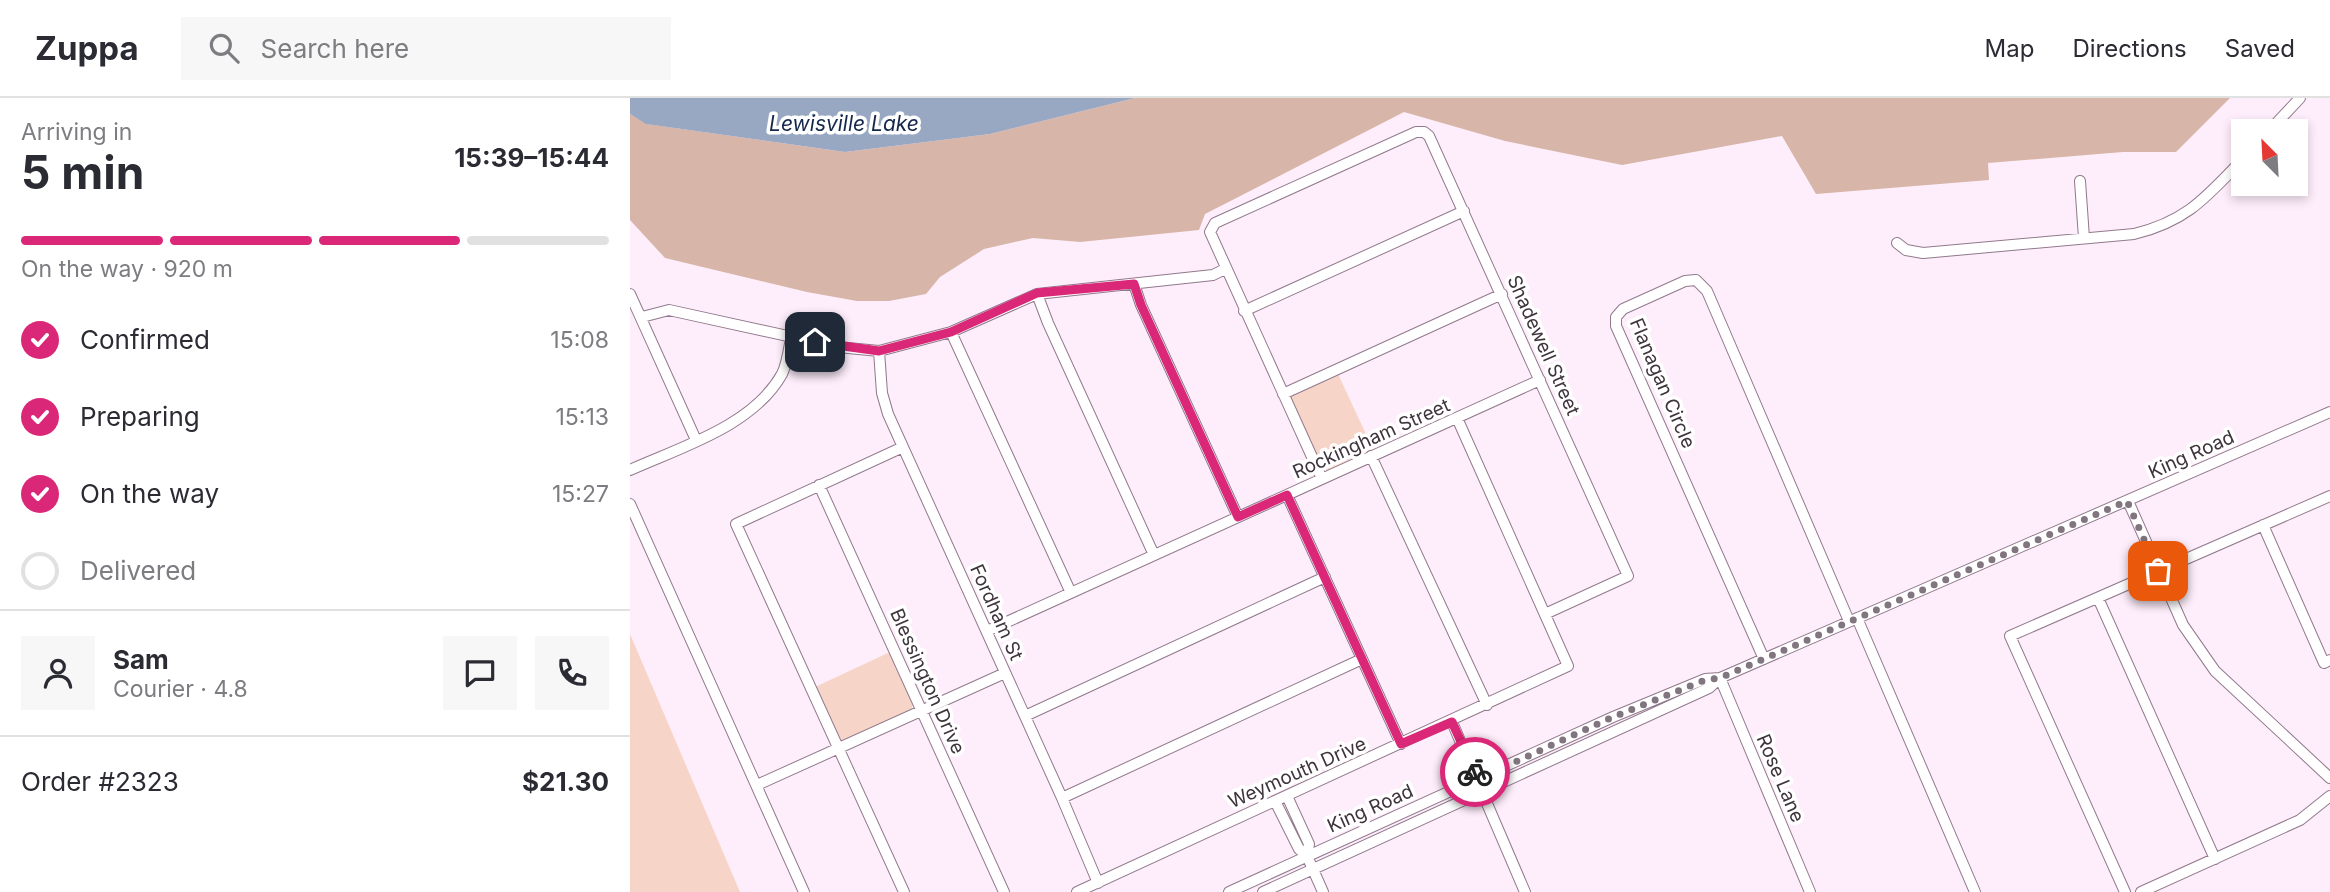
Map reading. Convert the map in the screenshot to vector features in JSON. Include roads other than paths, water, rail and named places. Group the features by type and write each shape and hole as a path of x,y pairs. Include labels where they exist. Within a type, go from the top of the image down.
{"street":[{"path":"2280,119 2300,98"},
{"name":"Shadewell Street","path":"1225,269 1211,238 1211,229 1215,223 1416,132 1424,131 1429,136 1628,576 1545,614"},
{"path":"1897,243 1906,250 1923,253 2134,234 2156,229 2179,218 2197,206 2231,171"},
{"path":"2080,181 2084,238"},
{"path":"1244,311 1464,211"},
{"path":"642,317 669,310 838,347 879,351 951,332 1037,293 1213,275 1225,269 1322,479"},
{"name":"Flanagan Circle","path":"1764,659 1616,326 1616,317 1623,309 1685,281 1696,280 1707,291 1853,620"},
{"path":"1134,284 1141,305 1238,517"},
{"path":"1037,293 1048,323 1154,555"},
{"path":"630,294 696,440"},
{"path":"1283,394 1502,294"},
{"path":"951,332 1071,593"},
{"path":"630,470 739,420 761,403 783,372 792,338"},
{"name":"Fordham St","path":"879,351 882,393 886,407 1098,883"},
{"name":"Rockingham Street","path":"987,631 1540,380"},
{"name":"King Road","path":"1229,892 1561,741 1705,680 1720,678 2330,412"},
{"path":"1457,418 1545,614"},
{"path":"903,447 736,524 904,892"},
{"path":"1371,456 1487,705"},
{"name":"Blessington Drive","path":"820,485 1004,892"},
{"path":"1287,495 1401,744"},
{"path":"2125,892 2010,636 2330,496"},
{"path":"2127,501 2183,625 2215,671 2330,778"},
{"path":"630,504 804,892"},
{"path":"2263,525 2327,661"},
{"path":"1025,716 1325,577"},
{"path":"2098,598 2215,859"},
{"name":"Weymouth Drive","path":"1077,892 1569,666 1545,614"},
{"path":"1853,620 1975,892"},
{"path":"1062,798 1362,659"},
{"path":"757,785 1006,673"},
{"name":"King Road","path":"1263,892 1709,688 1720,678"},
{"name":"Rose Lane","path":"1720,678 1810,892"},
{"path":"1452,722 1525,892"},
{"path":"1561,741 1567,753"},
{"path":"1287,796 1309,844 1307,856"},
{"path":"2141,892 2300,820 2330,796"},
{"path":"1275,801 1299,849 1307,856 1314,869 1323,892"},
{"path":"1360,832 1365,845"}],"water":[{"name":"Lewisville Lake","path":"630,98 1135,98 990,134 845,152 646,124 630,114"}]}
